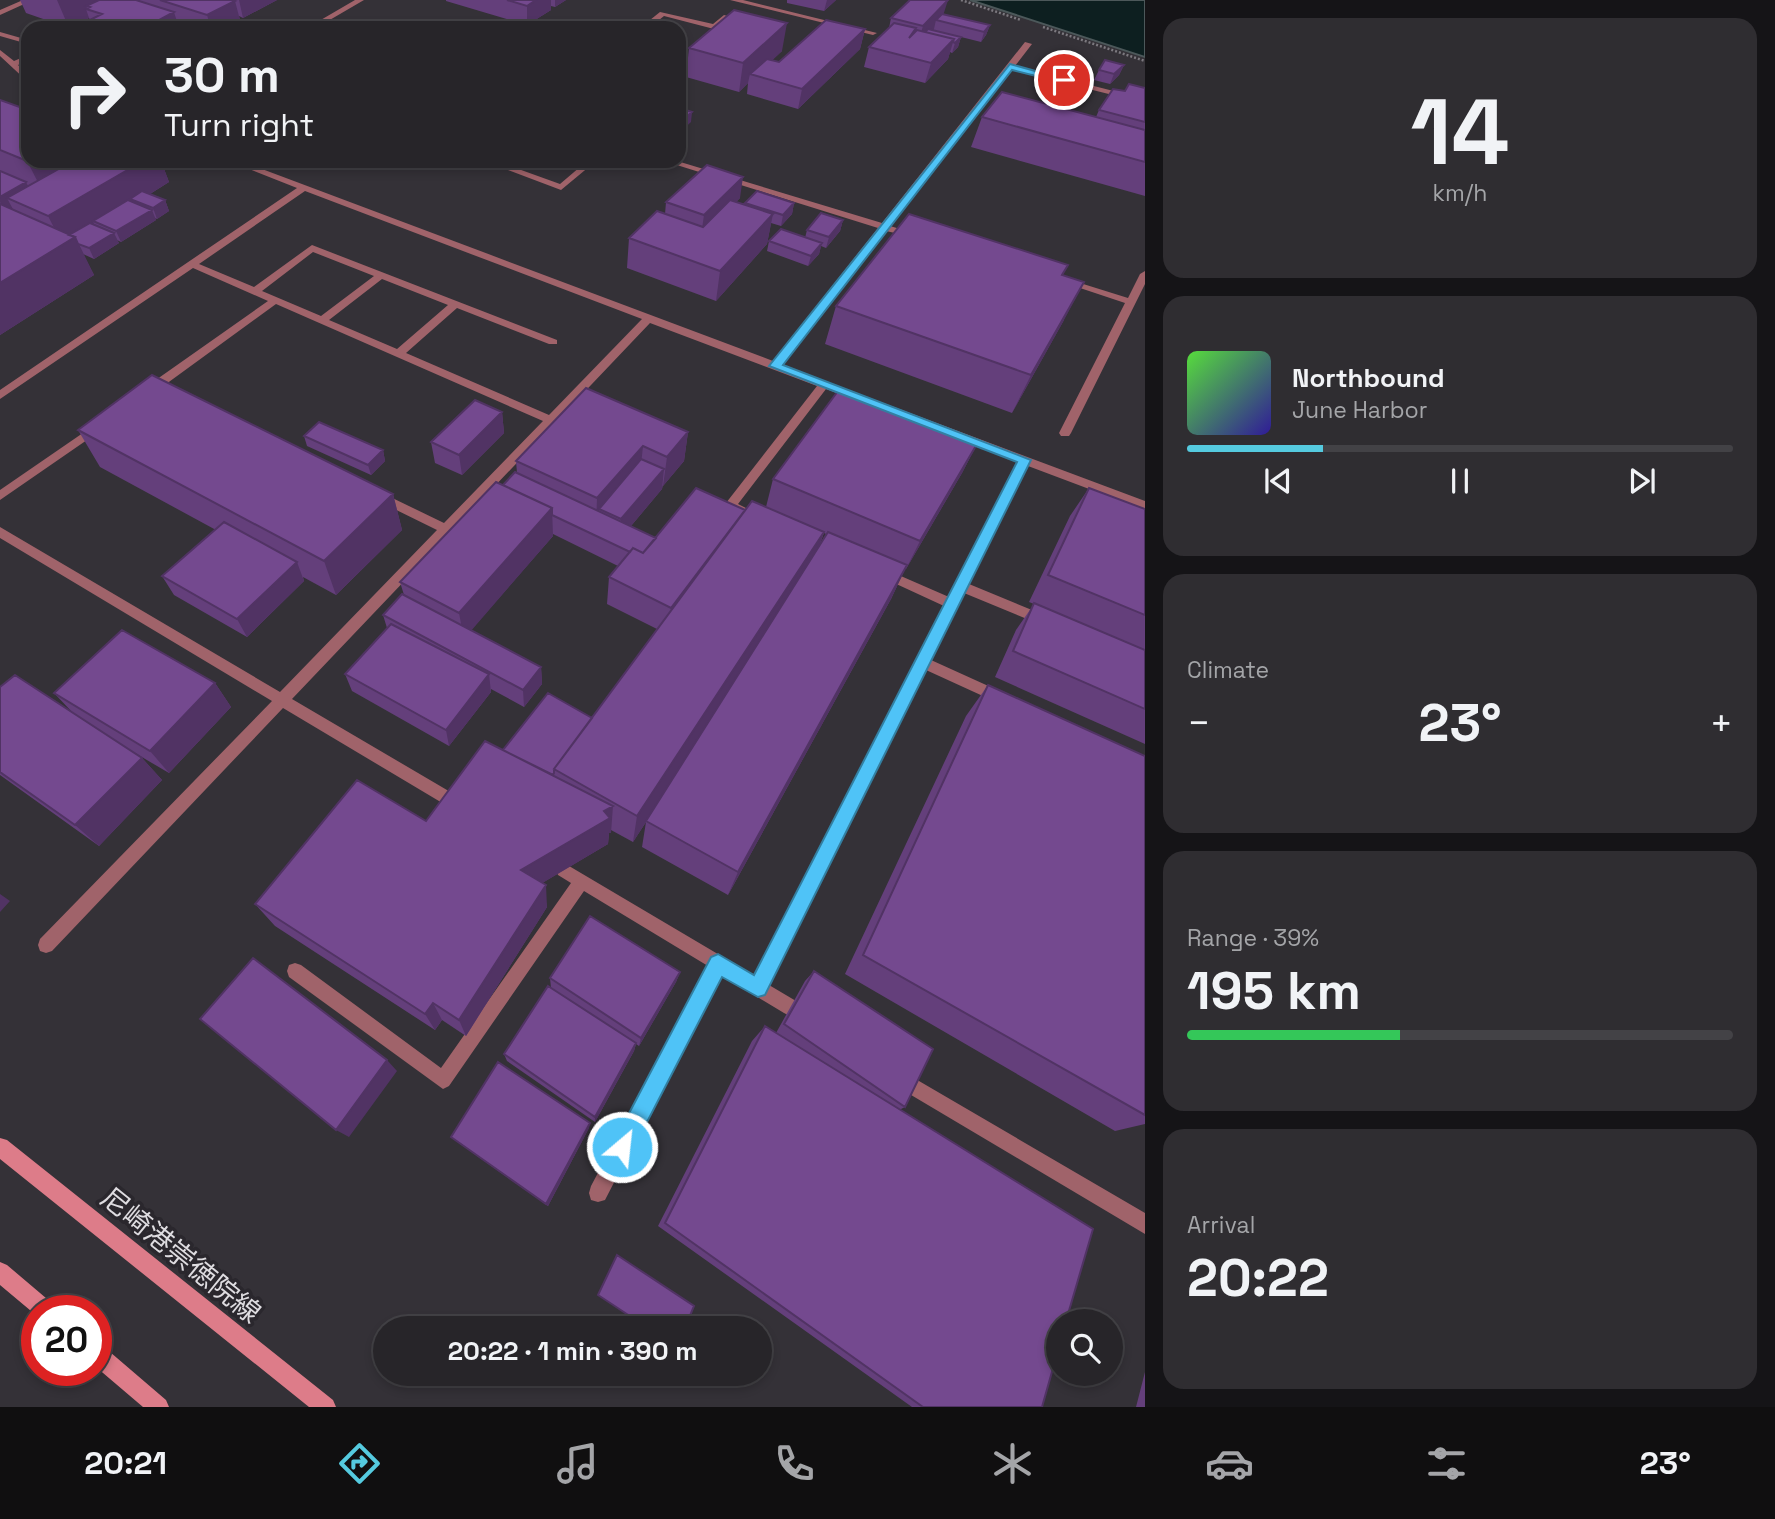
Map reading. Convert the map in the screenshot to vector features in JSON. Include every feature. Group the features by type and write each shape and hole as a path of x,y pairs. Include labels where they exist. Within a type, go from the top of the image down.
{"main road":[{"name":"尼崎港崇徳院線","path":"0,1147 327,1407"},
{"path":"0,1272 27,1295"},
{"path":"112,1367 159,1407"}],"lane":[{"path":"2,13 29,0"},
{"path":"323,21 360,0"},
{"path":"734,0 759,3 873,33"},
{"path":"654,21 663,14 714,27 745,2"},
{"path":"0,34 21,40"},
{"path":"775,366 1028,44"},
{"path":"0,52 21,73"},
{"path":"12,65 21,60"},
{"path":"1010,67 1145,101"},
{"path":"686,166 924,239"},
{"path":"251,168 1145,506"},
{"path":"508,168 561,187 584,168"},
{"path":"0,395 304,188"},
{"path":"254,291 312,248 553,342"},
{"path":"192,264 551,420"},
{"path":"1065,433 1145,274"},
{"path":"322,320 382,275"},
{"path":"1053,278 1131,302"},
{"path":"132,402 276,300"},
{"path":"398,354 455,304"},
{"path":"46,945 649,318"},
{"path":"755,517 730,506 824,384"},
{"path":"154,387 166,393"},
{"path":"0,496 110,418"},
{"path":"758,988 1025,460"},
{"path":"361,488 446,529"},
{"path":"0,532 463,808"},
{"path":"866,566 952,604"},
{"path":"961,586 1059,628"},
{"path":"923,662 1009,702"},
{"path":"565,870 790,1007"},
{"path":"295,971 443,1080 581,881"},
{"path":"598,1194 718,964"},
{"path":"907,1083 1145,1224"}],"path":[{"path":"961,0 1027,22"},
{"path":"1040,26 1145,61"}],"shaded area":[{"path":"970,0 1145,0 1145,57"}],"building":[{"path":"99,0 136,0 174,12 161,19 168,21 88,21 102,14 86,9 90,7 86,6"},
{"path":"160,0 232,0 235,1 207,15"},
{"path":"507,0 536,0 527,6"},
{"path":"910,0 948,0 923,26 891,18"},
{"path":"734,10 787,23 743,63 689,48"},
{"path":"942,14 990,25 984,32 936,20"},
{"path":"826,20 865,29 802,89 750,74 767,59 779,62"},
{"path":"894,23 916,28 909,38 917,30 954,39 931,63 869,47"},
{"path":"928,29 961,37 955,43 954,39 925,32"},
{"path":"1105,60 1124,65 1114,74 1099,70"},
{"path":"1129,84 1145,88 1145,122 1099,110 1113,89 1125,91"},
{"path":"1002,92 1145,130 1145,162 982,117"},
{"path":"0,100 21,108 21,159 0,150"},
{"path":"707,165 743,177 704,215 666,202"},
{"path":"61,168 131,168 48,216 7,198"},
{"path":"0,171 26,182 0,197"},
{"path":"142,191 165,200 153,208 130,199"},
{"path":"757,191 794,203 783,215 745,203"},
{"path":"128,200 152,210 116,231 93,221"},
{"path":"730,200 773,214 720,271 629,238 657,211 703,227"},
{"path":"0,204 75,237 0,283"},
{"path":"821,213 843,220 829,237 807,230"},
{"path":"909,214 1068,265 1062,275 1084,282 1031,375 836,306"},
{"path":"90,223 114,233 89,248 78,244 75,237 69,235"},
{"path":"781,229 822,243 811,256 769,241"},
{"path":"152,375 393,494 324,561 78,430"},
{"path":"586,388 688,432 667,457 643,446 597,498 516,461"},
{"path":"838,391 977,444 920,541 773,479"},
{"path":"475,400 502,412 459,455 431,442"},
{"path":"319,422 383,450 368,465 304,436"},
{"path":"641,459 664,469 621,519 599,509"},
{"path":"515,472 656,538 643,553 633,548 630,552 552,515 552,508 503,485"},
{"path":"496,482 552,508 459,613 400,582"},
{"path":"696,488 745,510 671,608 609,577 633,548 643,553"},
{"path":"1089,488 1145,509 1145,615 1048,575"},
{"path":"752,501 824,532 637,816 554,769"},
{"path":"224,522 297,562 237,619 162,576"},
{"path":"828,532 907,565 738,872 646,821"},
{"path":"402,594 541,667 523,690 383,615"},
{"path":"1034,603 1145,650 1145,709 1013,651"},
{"path":"391,624 489,674 446,730 345,674"},
{"path":"122,630 215,683 150,751 54,693"},
{"path":"15,675 142,758 75,825 0,772 0,687"},
{"path":"988,685 1145,756 1145,1115 863,955"},
{"path":"548,693 592,718 554,769 553,775 503,750"},
{"path":"485,741 613,806 604,811 610,818 521,870 546,885 459,1020 433,1003 425,1014 255,904 357,780 426,821"},
{"path":"590,916 680,972 641,1038 550,978"},
{"path":"253,958 387,1060 336,1130 200,1019"},
{"path":"814,971 933,1049 905,1107 784,1024"},
{"path":"548,986 636,1043 595,1117 504,1054"},
{"path":"765,1026 1093,1229 1070,1309 1046,1309 1048,1386 1042,1407 923,1407 665,1223"},
{"path":"498,1062 590,1123 546,1204 451,1137"},
{"path":"617,1255 694,1306 690,1316 630,1316 598,1295"}],"route":[{"path":"622,1147 718,964 758,988 1025,460 775,366 1010,67 1064,80"}]}
